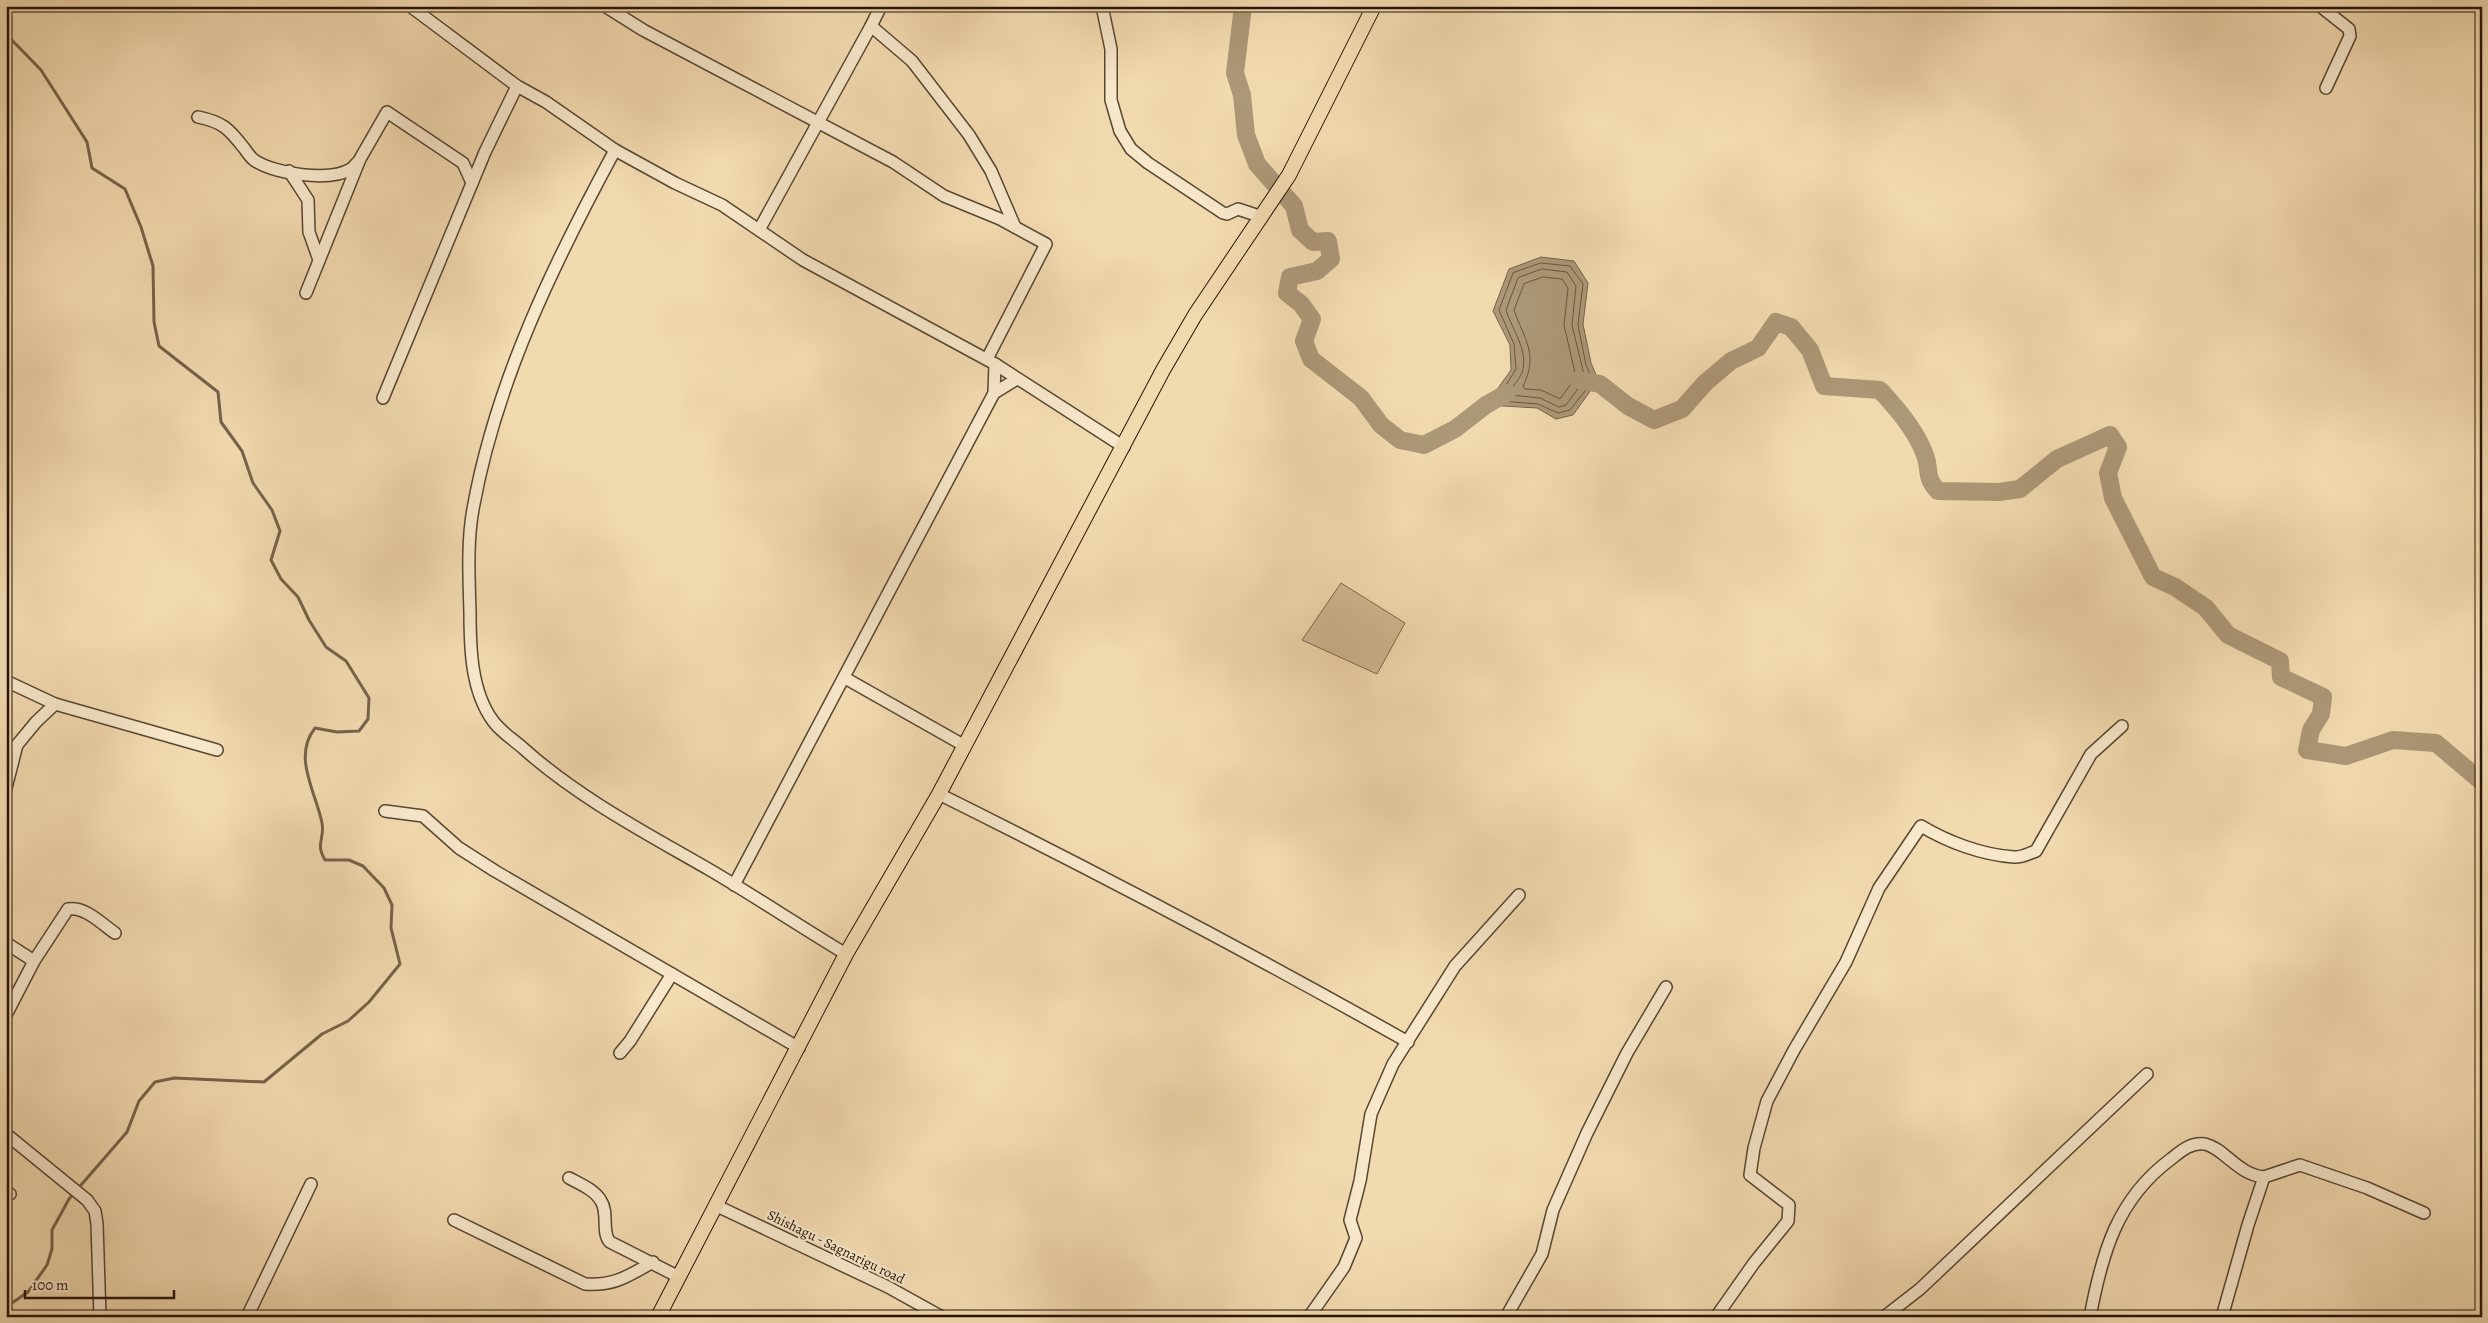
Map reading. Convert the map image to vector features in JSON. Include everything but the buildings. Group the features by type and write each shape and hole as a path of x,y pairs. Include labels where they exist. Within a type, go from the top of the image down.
{"main road":[{"path":"658,1317 846,954 939,794 1163,370 1195,315 1289,175 1374,6"}],"street":[{"path":"410,6 518,86 546,102 615,150 675,183 722,204 804,260 991,362 1124,447"},
{"path":"605,6 643,30 766,93 816,122 893,162 944,196 1016,227 1046,244 991,362 994,393"},
{"path":"758,230 881,6"},
{"path":"1102,6 1111,49 1111,100 1120,131 1131,149 1175,182 1222,213 1227,214 1238,209 1262,217"},
{"path":"2320,6 2349,29 2350,36 2326,88"},
{"path":"871,26 912,61 970,135 991,171 1016,227"},
{"path":"383,398 485,152 518,86"},
{"path":"306,293 360,159 387,112 463,162 472,183"},
{"path":"198,117 215,120 225,126 253,159 266,166 306,176 322,176 351,169 360,159"},
{"path":"615,150 558,259 503,391 490,436 472,511 470,611 474,669 480,699 494,723 538,761 635,827 734,884 846,954"},
{"path":"463,162 485,152"},
{"path":"289,171 308,200 309,229 320,260"},
{"path":"734,884 845,678 994,393 1017,379"},
{"path":"845,678 965,746"},
{"path":"6,681 55,704 217,750"},
{"path":"6,788 17,745 36,722 55,704"},
{"path":"1716,1317 1754,1263 1788,1221 1789,1205 1750,1176 1754,1148 1767,1101 1794,1050 1846,962 1880,888 1921,826 1941,838 2016,858 2036,851 2091,754 2122,726"},
{"path":"939,794 1109,879 1281,970 1408,1042"},
{"path":"385,811 423,816 459,848 481,862 799,1048"},
{"path":"1309,1317 1344,1267 1356,1238 1350,1220 1360,1181 1371,1114 1394,1064 1455,966 1519,895"},
{"path":"6,1015 34,961 68,909 75,908 83,911 116,933"},
{"path":"6,943 34,961"},
{"path":"620,1053 630,1041 672,974"},
{"path":"1506,1317 1542,1254 1553,1210 1587,1132 1627,1053 1666,987"},
{"path":"1884,1317 1920,1289 2147,1074"},
{"path":"6,1134 88,1200 95,1211 100,1317"},
{"path":"2090,1317 2105,1250 2123,1210 2156,1170 2189,1146 2205,1144 2216,1150 2234,1165 2255,1176 2264,1177 2300,1165 2367,1188 2424,1213"},
{"path":"2222,1317 2264,1177"},
{"path":"569,1178 592,1191 601,1200 607,1221 606,1234 610,1242 653,1262 679,1277"},
{"path":"248,1317 311,1184"},
{"name":"Shishagu - Sagnarigu road","path":"717,1206 888,1287 942,1317"},
{"path":"454,1220 585,1284 607,1284 622,1280 653,1262"}],"shaded area":[{"path":"1341,583 1405,623 1377,674 1302,640"}],"water":[{"path":"1541,257 1574,261 1588,283 1583,324 1591,363 1600,384 1591,390 1573,415 1556,419 1537,408 1486,405 1511,370 1510,345 1493,311 1509,269"}],"waterway":[{"path":"1243,6 1235,73 1242,95 1246,135 1257,164 1294,206 1300,230 1313,242 1328,241 1331,259 1317,271 1290,277 1287,293 1301,304 1312,319 1304,341 1311,359 1361,398 1381,425 1400,440 1424,445 1455,429 1486,405 1507,393"},
{"path":"6,34 41,70 87,142 92,168 125,189 141,227 153,266 154,322 159,346 218,392 221,422 242,451 253,483 272,510 280,531 271,560 281,579 298,597 309,620 326,647 346,661 369,698 368,719 359,731 337,732 315,728 308,739 306,763 323,828 320,845 322,854 325,860 349,860 363,866 384,888 392,905 391,928 400,964 369,1002 348,1021 322,1034 264,1082 174,1078 155,1082 139,1101 127,1132 69,1199 52,1230 52,1249 47,1265 28,1292 6,1307"},
{"path":"1578,380 1600,384 1628,406 1654,420 1682,409 1705,383 1731,361 1758,348 1776,322 1791,327 1810,350 1824,386 1880,390 1917,437 1927,461 1929,477 1938,491 1999,492 2020,489 2057,459 2110,435 2118,447 2108,473 2113,498 2153,577 2175,587 2206,608 2228,635 2280,661 2281,677 2323,697 2321,714 2311,730 2307,750 2346,756 2393,740 2436,743 2482,782"}]}
